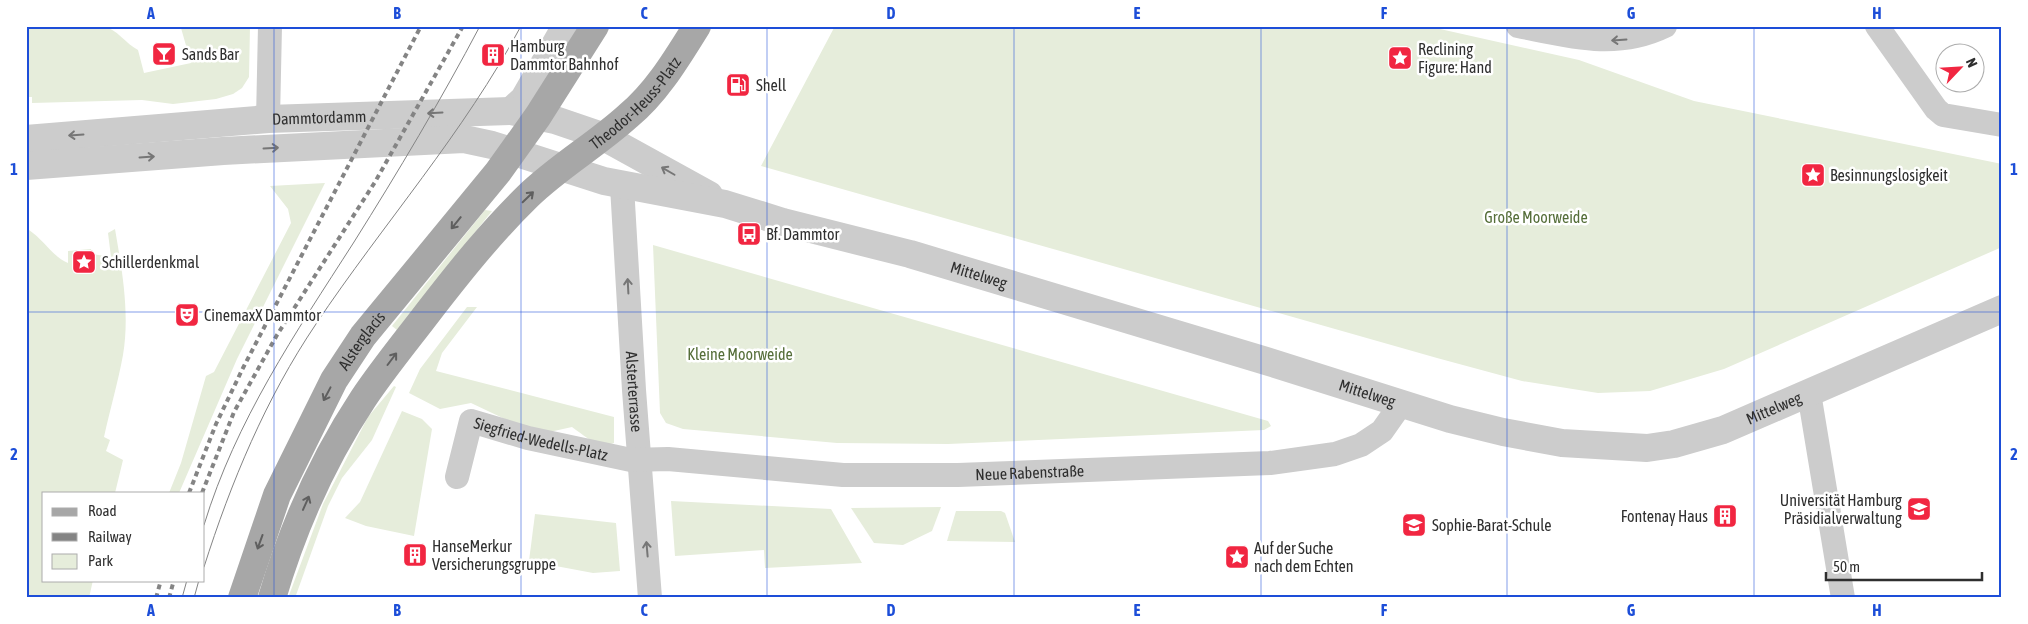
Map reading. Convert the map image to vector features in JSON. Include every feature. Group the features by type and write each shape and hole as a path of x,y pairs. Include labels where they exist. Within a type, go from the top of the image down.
{"main road":[{"path":"538,116 595,26"},
{"name":"Theodor-Heuss-Platz","path":"559,168 628,116 648,97 697,26"},
{"name":"Alsterglacis","path":"242,598 277,495 334,380 363,336 513,151 538,116"},
{"path":"272,598 294,528 310,494 364,398 473,255 527,197 559,168"}],"street":[{"path":"268,119 270,26"},
{"path":"511,111 524,99 566,26"},
{"path":"1518,26 1606,40 1638,37 1665,26"},
{"path":"1877,26 1936,109 1943,115 2002,125"},
{"name":"Dammtordamm","path":"28,139 268,119 484,110 511,111 538,116 602,136"},
{"name":"Mittelweg","path":"602,136 725,204"},
{"name":"Dammtordamm","path":"26,166 432,139 470,140 513,151 559,168"},
{"name":"Mittelweg","path":"559,168 622,186 725,204 783,222 910,254 1401,404 1503,432 1562,443 1647,448 1674,444 1723,430 2002,309"},
{"name":"Alsterterrasse","path":"622,186 639,460 650,598"},
{"path":"1809,393 1843,598"},
{"name":"Neue Rabenstraße","path":"639,460 668,459 744,468 843,475 1018,473 1270,463 1335,454 1349,450 1382,431 1401,404"},
{"name":"Siegfried-Wedells-Platz","path":"457,477 471,421 528,438 639,460"}],"green space":[{"path":"89,25 108,28 138,50 144,73 191,63 181,28 148,26 250,26 249,77 242,88 233,94 216,99 173,104 142,100 32,103 32,97 26,97 26,30 41,26"},
{"name":"Große Moorweide","path":"835,26 1437,26 1440,29 1579,60 1694,101 2002,164 2002,247 1724,369 1650,391 1598,393 1522,381 761,166"},
{"path":"325,183 237,359 179,492 169,492 181,463 206,376 214,372 291,223 288,209 270,186"},
{"path":"26,200 29,200 29,230 53,253 68,263 68,251 91,249 92,254 111,257 108,233 115,229 124,292 126,323 123,355 104,437 110,440 106,451 123,460 115,492 42,492 42,582 93,582 89,598 26,598"},
{"path":"485,210 492,211 397,330 392,326"},
{"name":"Kleine Moorweide","path":"653,245 1268,421 1271,426 1264,430 948,444 837,443 683,429 666,423 660,413"},
{"path":"467,307 477,307 442,353 436,371 614,417 614,443 597,443 572,427 545,433 509,421 471,403 440,409 409,393 420,369"},
{"path":"394,386 396,387 372,440 342,478 328,506 295,598 288,598 323,504 368,417"},
{"path":"402,411 422,419 432,429 414,536 366,526 345,518 360,502"},
{"path":"671,501 831,509 862,563 765,568 764,550 675,556"},
{"path":"941,507 932,531 903,545 874,543 851,508"},
{"path":"956,511 1001,511 1005,513 1015,542 947,541"},
{"path":"535,514 616,523 620,571 593,573 529,561"}],"tram line":[{"path":"205,522 217,486 233,449 269,379 403,162 480,26"},
{"path":"205,564 251,441 298,352 342,287 449,141 499,65 521,26"},
{"path":"182,598 186,582"},
{"path":"194,598 198,582"}],"railway":[{"path":"189,492 216,424 243,368 421,26"},
{"path":"202,492 234,412 277,335 375,182 463,26"},
{"path":"156,598 160,582"},
{"path":"169,598 173,582"}],"place":[{"name":"Sands Bar","path":"164,54"},
{"name":"Hamburg Dammtor Bahnhof","path":"493,55"},
{"name":"Reclining Figure: Hand","path":"1400,58"},
{"name":"Shell","path":"738,85"},
{"name":"Besinnungslosigkeit","path":"1813,175"},
{"name":"Bf. Dammtor","path":"749,234"},
{"name":"Schillerdenkmal","path":"84,262"},
{"name":"CinemaxX Dammtor","path":"187,315"},
{"name":"Universität Hamburg Präsidialverwaltung","path":"1919,509"},
{"name":"Fontenay Haus","path":"1725,516"},
{"name":"Sophie-Barat-Schule","path":"1414,525"},
{"name":"HanseMerkur Versicherungsgruppe","path":"415,555"},
{"name":"Auf der Suche nach dem Echten","path":"1237,557"}]}
